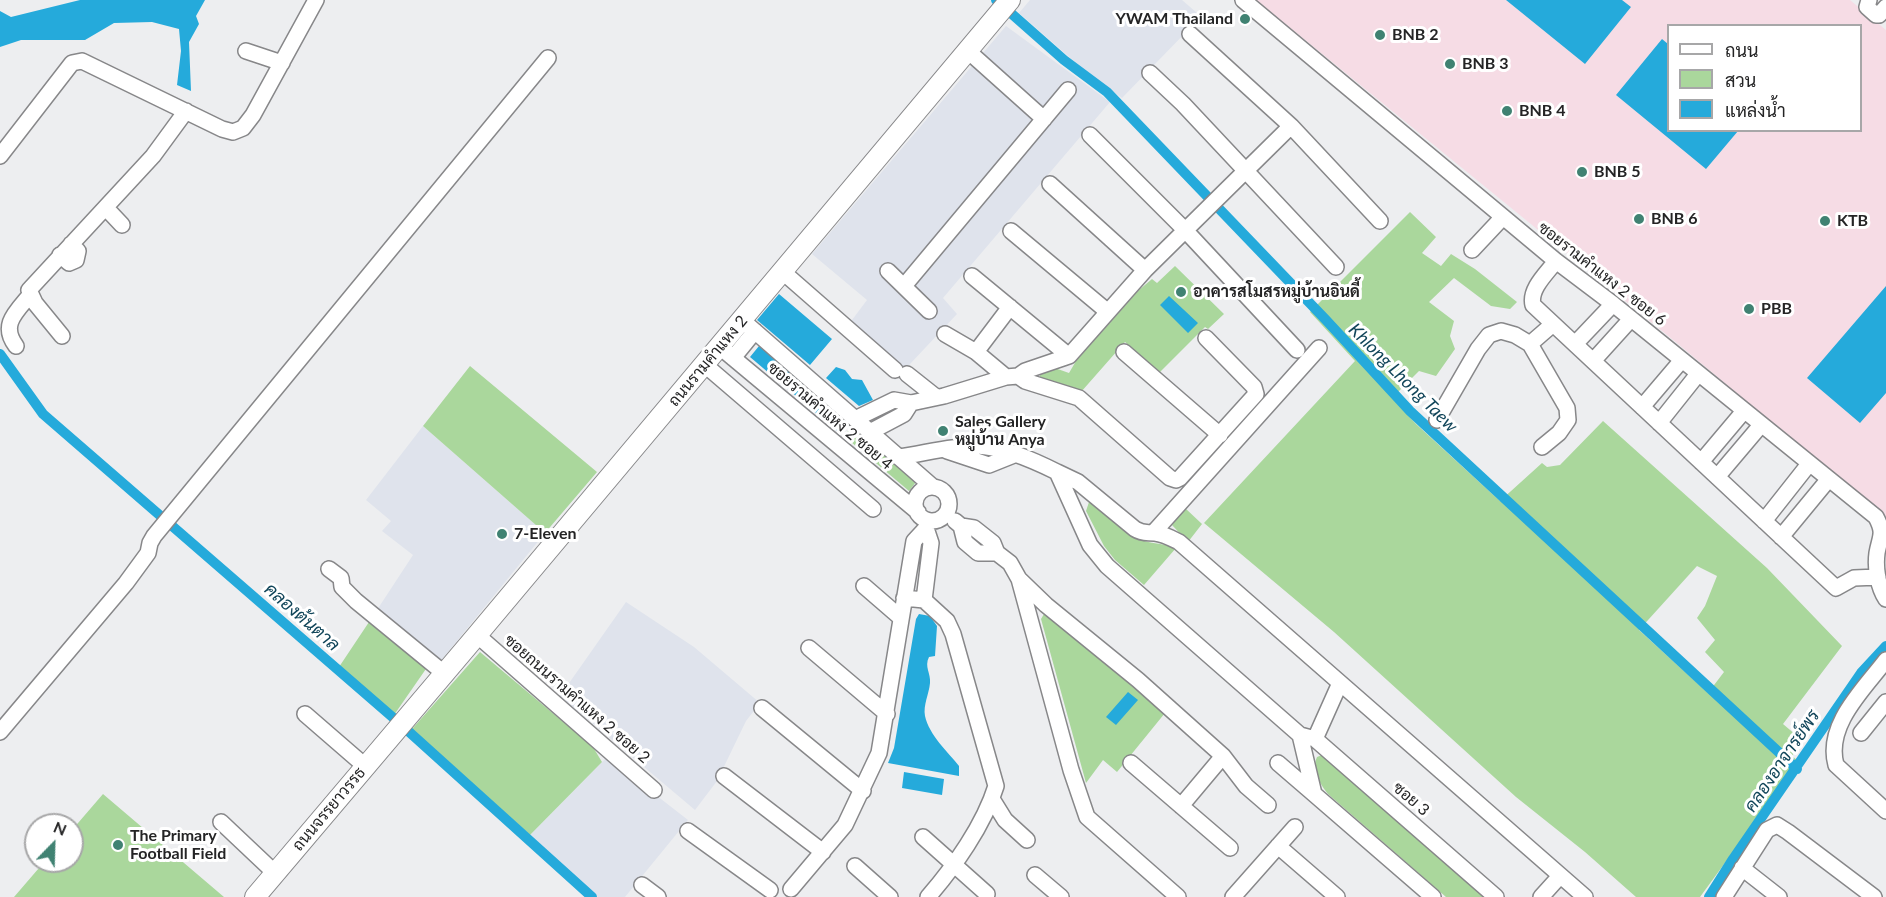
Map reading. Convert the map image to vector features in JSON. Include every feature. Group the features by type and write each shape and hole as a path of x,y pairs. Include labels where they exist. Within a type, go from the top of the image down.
{"main road":[{"name":"ถนนรามคำแหง 2","path":"401,725 705,365 726,352 749,326 783,272 1005,6"},
{"name":"ถนนจรรยาวรรธ","path":"255,897 401,725"}],"street":[{"path":"0,155 72,63 82,61 233,132 243,128 253,115 316,0"},
{"name":"ซอยรามคำแหง 2 ซอย 6","path":"1243,0 1556,261 1613,303 1876,518 1882,528 1882,539 1877,554 1878,577 1886,599"},
{"path":"1869,0 1867,7 1876,15 1879,15 1886,7"},
{"path":"1190,34 1291,126 1380,221"},
{"path":"246,51 282,63"},
{"path":"968,51 1044,119"},
{"path":"0,732 126,583 148,553 154,536 548,58"},
{"path":"1150,73 1184,104 1336,267"},
{"path":"904,285 1068,90"},
{"path":"16,346 9,333 9,323 30,295 31,288 153,156 186,111"},
{"path":"855,419 894,400 911,403 936,397 1012,376 1069,356 1144,270 1291,126"},
{"path":"1090,135 1185,230 1298,350"},
{"path":"1050,184 1144,270"},
{"path":"105,208 122,225"},
{"path":"1472,250 1503,217"},
{"path":"1011,231 1108,312"},
{"path":"1556,261 1531,297 1533,305 1836,588 1854,578 1878,577"},
{"path":"783,272 901,372 936,397"},
{"path":"888,272 929,311"},
{"path":"972,276 1069,356"},
{"path":"30,295 62,336"},
{"path":"1575,344 1613,303"},
{"path":"976,352 1010,307"},
{"path":"1593,361 1631,319"},
{"path":"1530,344 1553,324"},
{"name":"ซอยรามคำแหง 2 ซอย 4","path":"749,326 933,487 942,490 946,494 949,505 946,513"},
{"path":"1437,420 1478,349 1490,335 1502,331 1515,335 1530,344 1567,408 1568,420 1559,432 1542,447"},
{"path":"945,334 1012,376 1079,398 1174,480 1180,478 1255,396 1255,390 1206,338"},
{"path":"1154,532 1319,348"},
{"name":"ซอยรามคำแหง 2 ซอย 4","path":"726,352 923,520"},
{"path":"1124,352 1220,435"},
{"path":"1642,407 1682,360"},
{"path":"705,365 873,509"},
{"path":"1659,423 1698,374"},
{"path":"870,432 904,414 911,403"},
{"path":"1701,462 1744,411"},
{"path":"1717,477 1761,424"},
{"path":"898,457 945,450 989,465 1014,455 1036,461 1078,482 1142,533 1154,532 1179,542 1585,897"},
{"path":"1764,521 1809,464"},
{"name":"ซอย 3","path":"1057,472 1090,546 1107,566 1496,897"},
{"path":"1781,537 1828,480"},
{"path":"924,600 931,543 916,501 917,496 926,488 933,487"},
{"path":"923,520 940,519 946,513 961,526 965,542 978,554 996,553 1012,566 1019,579 1071,770 1087,817 1178,897"},
{"path":"688,831 770,894 778,884 785,884 791,893 845,825 879,753 914,541 923,520"},
{"path":"329,569 341,578 342,587 356,601 445,674"},
{"path":"1019,579 1046,605 1138,680 1223,756 1246,786 1268,805"},
{"path":"864,586 901,618"},
{"path":"904,598 924,600 947,621 953,634 996,786 992,799 955,865 928,897"},
{"name":"ซอยถนนรามคำแหง 2 ซอย 2","path":"477,635 654,790"},
{"path":"809,648 887,714"},
{"path":"1886,660 1859,694 1840,724 1834,756 1836,765 1886,811"},
{"path":"1314,794 1307,737 1340,682"},
{"path":"1861,733 1886,702"},
{"path":"762,708 863,791"},
{"path":"305,714 365,766"},
{"path":"1181,806 1223,756"},
{"path":"1131,763 1230,848"},
{"path":"1278,764 1433,897"},
{"path":"724,776 823,852"},
{"path":"992,799 1005,820 1027,840"},
{"path":"221,822 275,873"},
{"path":"1724,897 1767,830 1775,826 1780,826 1874,897"},
{"path":"1239,895 1295,827"},
{"path":"923,837 987,894"},
{"path":"1278,846 1336,897"},
{"path":"855,866 890,897"},
{"path":"1742,868 1779,897"},
{"path":"1035,875 1060,897"},
{"path":"1542,897 1560,876"},
{"path":"642,885 658,897"}],"shaded area":[{"path":"1030,0 1182,0 1204,19 1191,27 1122,98 1092,77 1019,13"},
{"path":"1256,0 1850,0 1886,30 1886,518 1678,344"},
{"path":"1006,26 1110,102 943,298 957,314 895,380 843,332 867,300 812,254"},
{"path":"423,426 545,533 439,663 375,613 413,555 382,531 391,521 366,500"},
{"path":"626,602 694,647 760,703 746,721 717,781 695,810 560,696"},
{"path":"607,757 688,820 625,897 598,897 530,835"}],"green space":[{"path":"1410,212 1436,237 1422,253 1441,266 1451,254 1475,269 1517,302 1510,309 1491,306 1454,278 1429,302 1454,321 1450,336 1455,349 1436,376 1419,371 1392,398 1416,424 1500,501 1542,463 1547,467 1560,465 1603,421 1767,568 1842,646 1783,724 1803,741 1792,756 1797,760 1792,771 1700,897 1636,897 1585,852 1516,797 1334,632 1204,523 1355,361 1310,312","holes":["1697,566 1717,576 1705,606 1697,618 1715,640 1705,652 1724,672 1708,693 1639,630"]},
{"path":"1175,266 1224,314 1208,329 1205,327 1160,372 1125,342 1081,392 1040,378 1040,374 1052,367 1069,373 1076,361 1139,290 1152,279 1157,283"},
{"path":"470,366 597,472 545,533 423,426"},
{"path":"852,426 916,482 909,491 844,436"},
{"path":"1089,502 1095,503 1138,539 1176,548 1144,585 1115,560 1104,546 1086,511"},
{"path":"1185,508 1202,524 1188,542 1172,525"},
{"path":"1044,614 1051,617 1165,713 1117,772 1103,760 1086,783 1041,619"},
{"path":"371,619 428,666 394,715 339,667"},
{"path":"480,652 593,747 602,762 530,835 412,729"},
{"path":"1322,755 1484,897 1446,897 1328,794 1319,781 1315,767 1317,757"},
{"name":"The Primary Football Field","path":"103,794 224,897 14,897 35,873 84,873 84,816"}],"water":[{"path":"80,0 205,0 196,16 199,24 189,42 191,91 177,85 181,51 179,29 152,22 114,23 85,40 21,40 0,47 0,11 11,17"},
{"path":"1506,0 1622,0 1631,7 1585,64"},
{"path":"1662,39 1667,43 1667,132 1737,132 1706,169 1616,95"},
{"path":"1886,286 1886,393 1860,423 1807,378"},
{"path":"779,294 832,339 810,365 757,320"},
{"path":"1169,296 1198,323 1188,333 1160,305"},
{"path":"759,346 850,423 841,434 750,357"},
{"path":"836,367 845,370 852,379 862,380 873,400 859,406 826,378"},
{"path":"919,614 930,616 937,626 935,656 929,657 927,664 930,683 925,716 935,736 959,766 959,776 888,763 894,748 916,619"},
{"path":"1128,692 1138,700 1116,725 1106,717"},
{"path":"904,772 944,779 942,795 902,788"}],"waterway":[{"name":"Khlong Lhong Taew","path":"996,0 1064,60 1107,92 1410,411 1797,769"},
{"name":"คลองต้นตาล","path":"0,354 43,414 397,721 592,897"},
{"name":"คลองอาจารย์พร","path":"1709,897 1861,673 1886,646"}],"place":[{"name":"YWAM Thailand","path":"1245,19"},
{"name":"BNB 2","path":"1380,35"},
{"name":"BNB 3","path":"1450,64"},
{"name":"BNB 4","path":"1507,111"},
{"name":"BNB 5","path":"1582,172"},
{"name":"BNB 6","path":"1639,219"},
{"name":"KTB","path":"1825,221"},
{"name":"อาคารสโมสรหมู่บ้านอินดี้","path":"1181,292"},
{"name":"PBB","path":"1749,309"},
{"name":"Sales Gallery หมู่บ้าน Anya","path":"943,431"},
{"name":"7-Eleven","path":"502,534"},
{"name":"The Primary Football Field","path":"118,845"}]}
